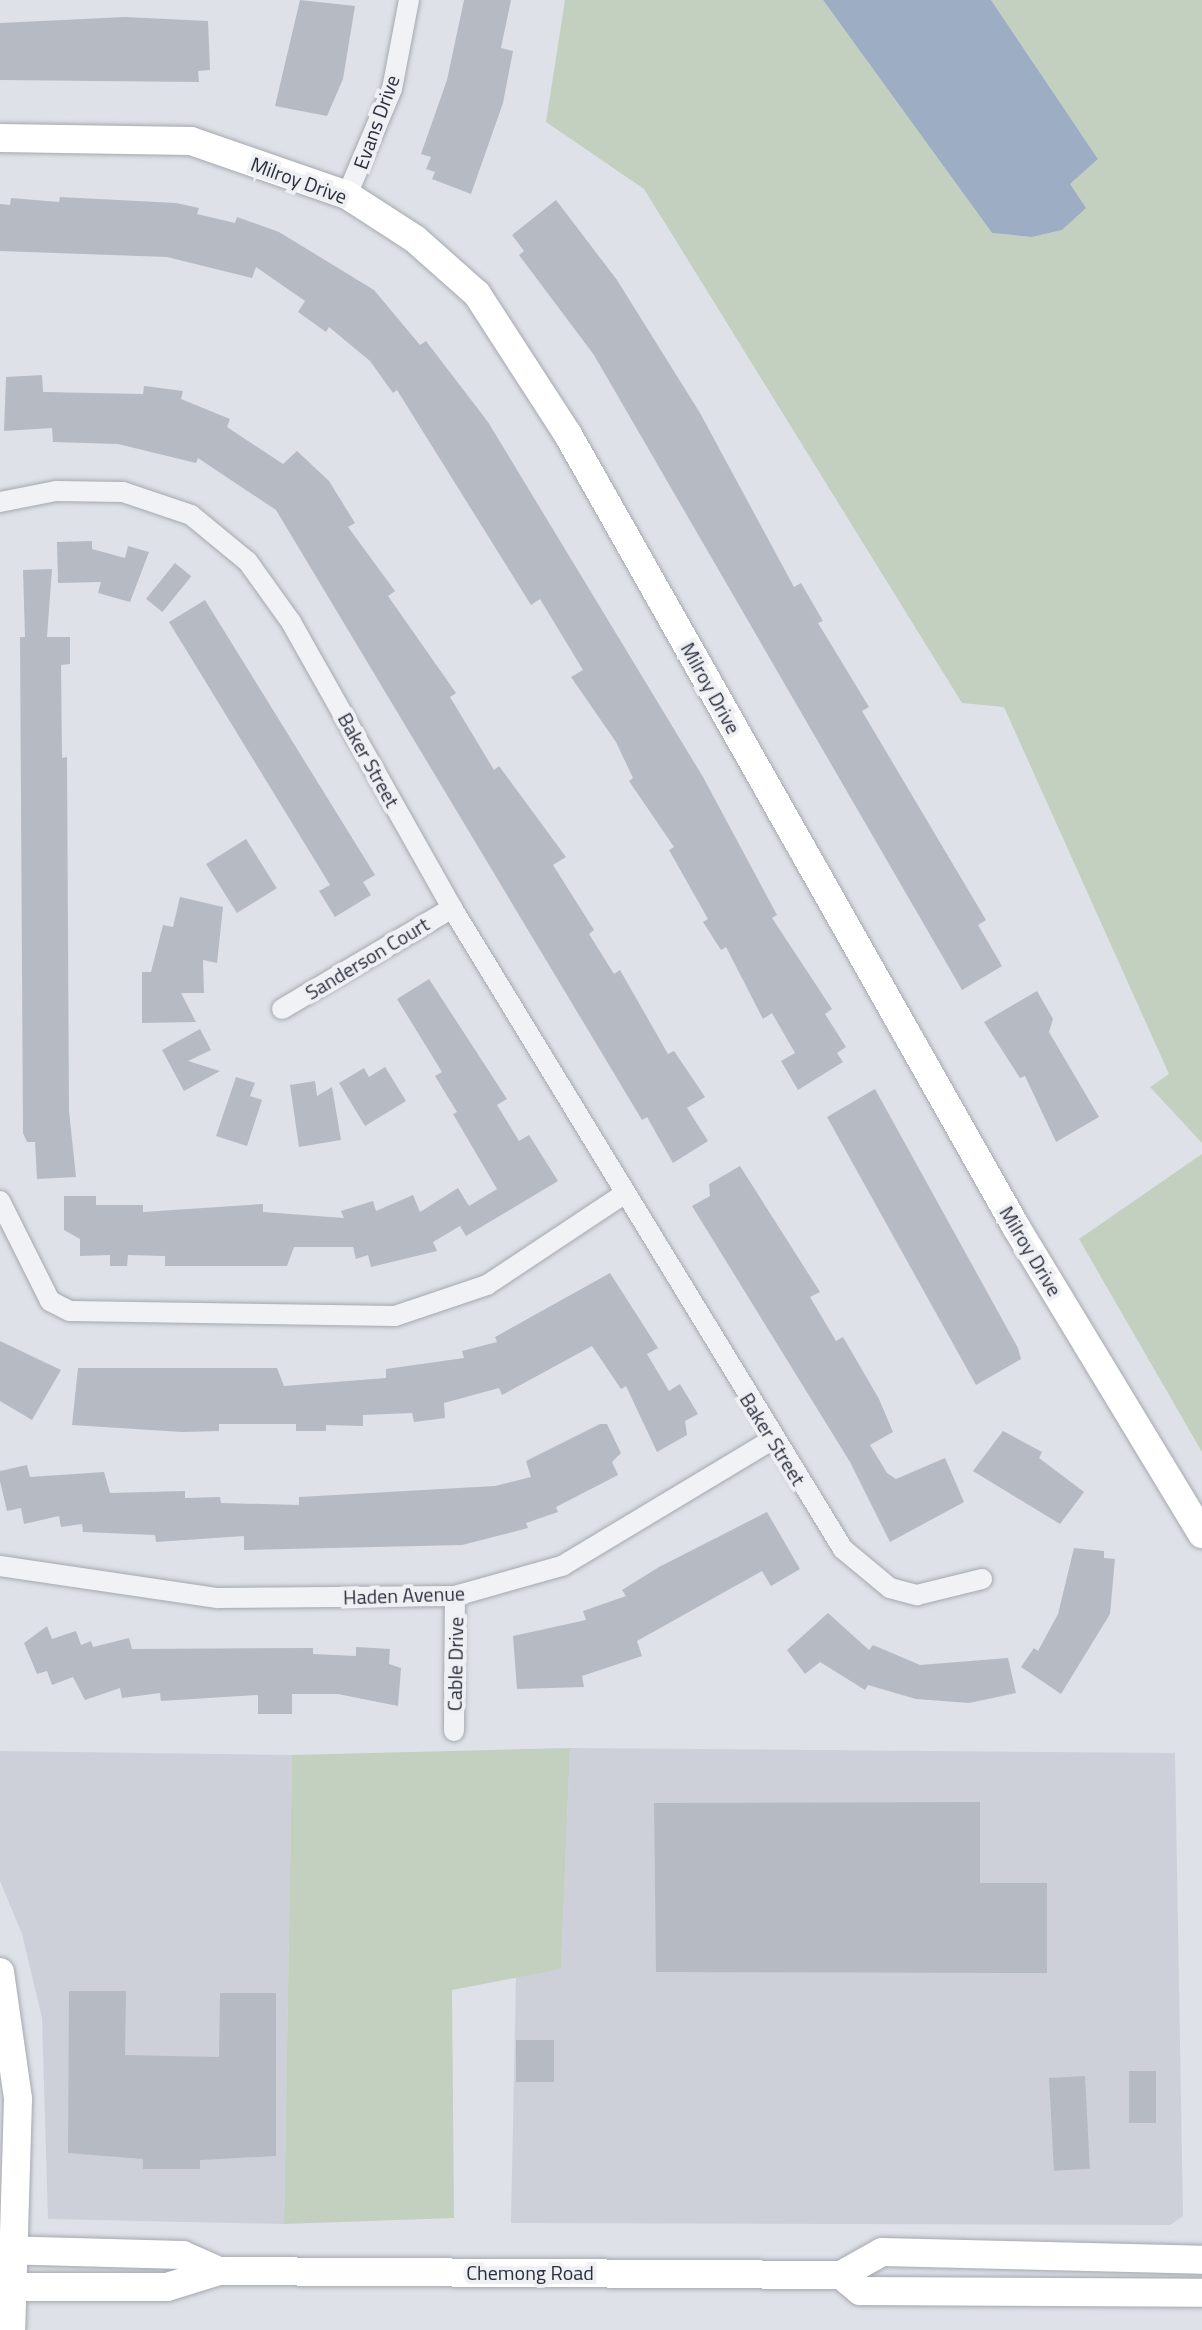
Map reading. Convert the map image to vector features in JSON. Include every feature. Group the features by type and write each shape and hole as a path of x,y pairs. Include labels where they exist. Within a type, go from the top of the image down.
{"street":[{"name":"Evans Drive","path":"347,195 392,89 409,0"},
{"name":"Milroy Drive","path":"0,138 191,141 347,195 415,239 477,294 567,433 1016,1227 1202,1534"},
{"name":"Baker Street","path":"0,502 56,491 123,492 191,515 248,562 291,622 452,908 772,1440 859,1567 890,1588 917,1595 982,1579"},
{"name":"Sanderson Court","path":"282,1009 452,908"},
{"path":"0,1201 50,1301 70,1311 395,1316 487,1285 624,1194"},
{"name":"Haden Avenue","path":"0,1566 218,1598 455,1596 562,1566 772,1440"},
{"name":"Cable Drive","path":"454,1731 455,1596"},
{"path":"0,1972 18,2099 7,2251 6,2287 11,2330"},
{"name":"Chemong Road","path":"7,2251 183,2255 219,2271"},
{"name":"Chemong Road","path":"6,2287 167,2287 219,2271 841,2275 882,2252 1202,2260"},
{"name":"Chemong Road","path":"841,2275 860,2291 1202,2293"}],"shaded area":[{"path":"570,1748 1175,1753 1183,2216 1170,2225 511,2223 516,1976 561,1969"},
{"path":"0,1751 292,1755 284,2224 48,2219 42,2018 22,1934 0,1881"}],"green space":[{"path":"565,0 823,0 992,233 1032,237 1062,230 1085,208 1069,184 1098,159 991,0 1202,0 1202,1143 1150,1087 1169,1074 1004,707 962,703 644,189 546,122"},
{"path":"1202,1154 1202,1452 1079,1239"},
{"path":"570,1748 561,1969 452,1990 454,2218 284,2224 292,1755"}],"water":[{"path":"823,0 991,0 1098,159 1070,184 1086,208 1062,230 1032,237 992,233"}],"building":[{"path":"300,0 355,6 343,79 327,116 275,106"},
{"path":"464,0 511,0 501,48 513,51 503,103 471,194 432,179 435,172 426,169 431,157 421,154 447,80"},
{"path":"125,17 208,21 210,70 198,71 199,82 0,80 0,23"},
{"path":"60,197 176,203 199,208 197,214 235,223 237,217 279,232 374,290 420,345 426,341 488,422 703,777 777,915 772,918 832,1009 825,1014 846,1047 837,1053 843,1062 798,1090 781,1061 795,1053 772,1013 763,1019 726,947 721,950 703,922 708,919 669,850 674,847 629,781 633,778 616,742 571,677 583,670 540,599 531,605 397,390 393,393 370,361 329,327 326,332 298,312 305,301 256,267 252,278 167,257 0,251 0,204 10,205 11,198 59,202"},
{"path":"556,200 617,280 700,413 794,587 801,583 823,621 818,623 869,707 862,711 986,920 978,925 1002,966 962,990 594,355 519,255 524,251 512,235"},
{"path":"42,375 43,392 143,394 144,386 183,391 181,399 230,419 227,427 283,464 297,451 329,481 355,523 348,527 395,591 388,596 456,693 450,697 494,770 499,766 566,857 553,865 594,930 589,934 614,974 620,970 668,1054 674,1051 705,1097 687,1108 708,1141 673,1163 647,1117 642,1120 276,510 198,458 196,463 118,444 53,442 52,428 4,431 6,377"},
{"path":"92,541 92,549 125,558 128,546 149,552 130,602 98,593 101,582 58,583 57,542"},
{"path":"175,563 191,576 162,612 146,599"},
{"path":"52,569 47,637 70,637 70,664 61,665 62,758 67,757 69,1111 76,1177 37,1179 35,1142 27,1142 23,1133 20,637 25,637 23,570"},
{"path":"205,600 375,875 363,882 371,895 335,917 319,891 330,885 169,622"},
{"path":"246,839 277,888 237,913 206,864"},
{"path":"180,897 223,907 217,963 203,960 204,993 181,993 196,1022 142,1023 142,972 151,972 163,925 173,927"},
{"path":"429,979 507,1099 497,1105 519,1141 529,1135 558,1181 466,1236 460,1226 433,1242 437,1251 371,1267 368,1255 356,1259 353,1247 294,1247 287,1266 165,1266 165,1256 128,1255 127,1266 110,1266 110,1255 80,1256 80,1239 64,1230 64,1196 96,1196 96,1205 143,1205 143,1212 263,1204 263,1212 344,1218 341,1211 373,1201 376,1211 413,1195 420,1212 458,1188 469,1206 497,1189 453,1114 457,1112 435,1076 442,1072 397,999"},
{"path":"1037,991 1053,1019 1049,1032 1099,1117 1056,1142 1025,1076 1020,1078 984,1022"},
{"path":"200,1029 211,1050 188,1061 220,1071 184,1091 162,1050"},
{"path":"385,1067 406,1101 365,1126 339,1083 364,1068 369,1077"},
{"path":"236,1077 255,1083 250,1096 262,1100 247,1146 216,1136"},
{"path":"315,1081 317,1096 332,1087 341,1140 299,1147 290,1085"},
{"path":"875,1089 1018,1348 1021,1359 976,1385 827,1117"},
{"path":"740,1166 820,1292 810,1297 836,1341 843,1337 879,1399 893,1432 870,1445 887,1473 896,1479 945,1458 964,1502 890,1542 850,1462 692,1206 710,1196 709,1184"},
{"path":"610,1273 658,1348 647,1354 669,1391 680,1384 698,1414 685,1421 687,1435 657,1452 626,1386 621,1389 592,1346 502,1395 499,1388 444,1403 445,1418 414,1422 412,1413 363,1415 363,1426 326,1425 326,1431 296,1431 296,1424 219,1424 219,1431 182,1432 72,1425 78,1368 277,1368 284,1386 386,1378 386,1369 464,1358 462,1351 497,1342 495,1337"},
{"path":"0,1341 61,1370 32,1420 0,1401"},
{"path":"600,1424 607,1424 621,1453 612,1462 618,1475 556,1507 558,1512 526,1523 528,1528 462,1545 244,1550 244,1536 156,1542 155,1535 83,1532 82,1524 61,1527 59,1516 24,1524 21,1508 7,1511 0,1481 0,1471 27,1465 30,1477 104,1472 110,1493 185,1491 185,1498 220,1497 221,1503 299,1505 299,1497 495,1486 531,1477 526,1461"},
{"path":"1003,1431 1042,1452 1039,1458 1084,1492 1060,1524 973,1471"},
{"path":"767,1512 800,1569 771,1586 762,1571 637,1641 642,1656 582,1676 584,1687 517,1689 513,1636 586,1620 583,1611 626,1596 622,1590 659,1567"},
{"path":"1074,1548 1104,1551 1104,1558 1115,1559 1110,1614 1061,1694 1021,1667 1034,1648 1038,1651 1058,1614"},
{"path":"828,1613 869,1650 873,1645 920,1665 1008,1658 1016,1693 969,1703 916,1699 868,1685 865,1690 820,1662 805,1674 787,1650"},
{"path":"47,1626 52,1639 76,1631 81,1645 91,1641 93,1647 129,1638 132,1649 313,1648 313,1654 356,1656 356,1647 390,1649 389,1664 401,1668 398,1706 338,1694 292,1694 292,1714 258,1714 258,1695 161,1701 160,1693 122,1698 120,1688 85,1700 73,1677 52,1685 47,1671 37,1674 24,1643"},
{"path":"980,1802 980,1883 1047,1883 1047,1973 656,1972 654,1803"},
{"path":"69,1991 126,1991 125,2055 219,2057 220,1993 276,1993 276,2156 200,2160 200,2169 143,2169 143,2159 68,2153"},
{"path":"516,2040 554,2040 554,2082 516,2082"},
{"path":"1129,2071 1156,2071 1156,2123 1129,2123"},
{"path":"1085,2076 1090,2169 1054,2171 1049,2078"}]}
